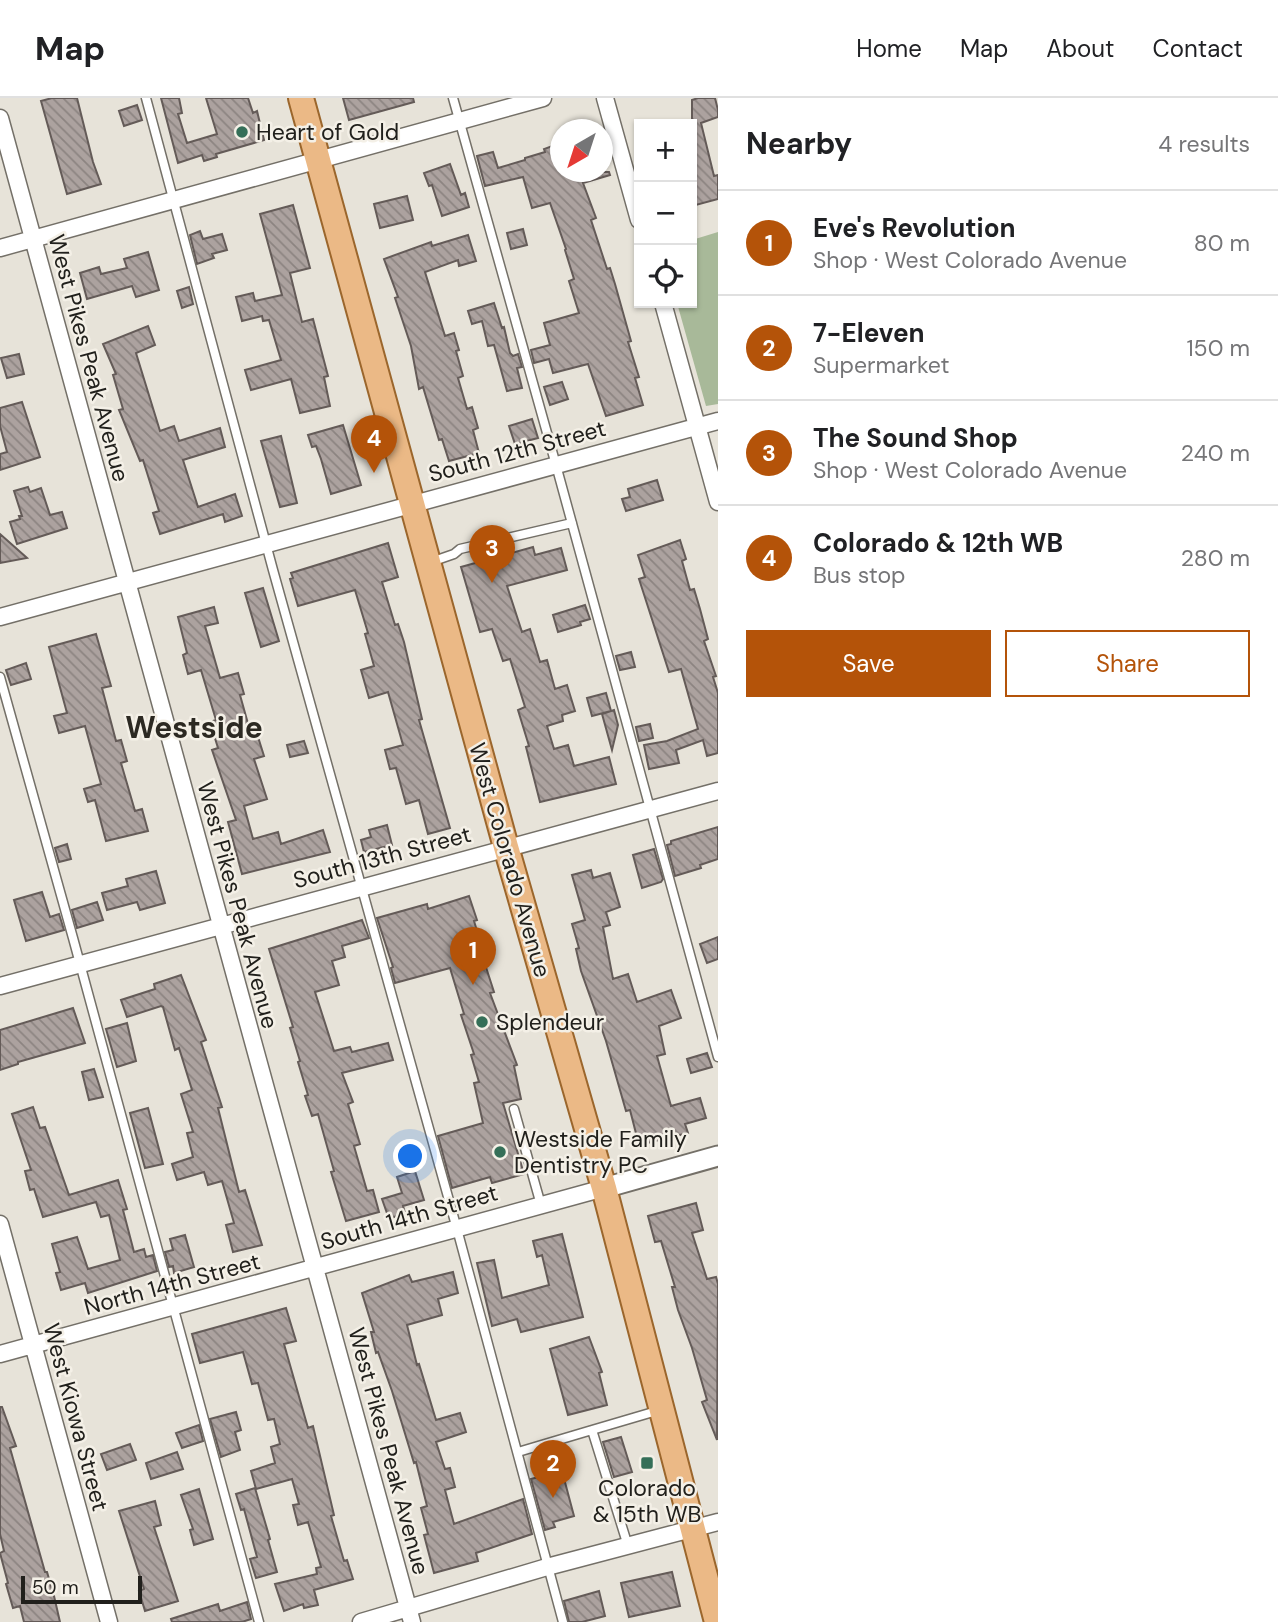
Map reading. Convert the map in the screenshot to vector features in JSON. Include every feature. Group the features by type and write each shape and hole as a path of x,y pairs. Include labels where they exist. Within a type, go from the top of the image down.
{"main road":[{"name":"West Colorado Avenue","path":"301,98 506,847 604,1188 716,1622"}],"street":[{"path":"0,248 543,98"},
{"path":"605,98 634,202"},
{"name":"West Pikes Peak Avenue","path":"0,118 410,1616"},
{"path":"664,308 718,502"},
{"name":"South 12th Street","path":"0,617 718,421"},
{"name":"South 13th Street","path":"0,986 718,790"},
{"name":"South 14th Street","path":"315,1268 718,1156"},
{"name":"West Kiowa Street","path":"0,1224 109,1622"},
{"name":"North 14th Street","path":"0,1354 315,1268"},
{"path":"361,1622 410,1616 547,1567 718,1522"}],"lane":[{"path":"146,98 563,1622"},
{"path":"453,98 718,1057"},
{"path":"428,564 460,549 572,523"},
{"path":"0,677 260,1622"},
{"path":"514,1109 541,1205"},
{"path":"517,1452 660,1410"},
{"path":"592,1430 628,1546"}],"green space":[{"path":"718,232 718,404 706,406 678,308 697,308 697,238"}],"building":[{"path":"77,98 101,184 67,194 41,101"},
{"path":"161,98 179,98 182,113 178,114 187,143 217,134 206,98 248,98 253,113 257,111 264,140 216,154 217,157 204,161 202,155 178,163"},
{"path":"343,98 413,98 414,102 349,120"},
{"path":"715,98 718,110 718,117 701,123 714,176 718,175 718,199 697,205 697,119 692,119 692,100"},
{"path":"137,105 142,120 124,126 119,111"},
{"path":"550,147 550,182 586,182 583,183 596,218 591,220 607,269 610,268 631,341 628,342 639,377 635,378 643,405 606,416 588,364 553,373 549,359 534,363 531,350 550,345 544,323 579,313 569,281 574,279 566,249 550,203 532,208 523,177 485,186 477,156 493,152 498,168 545,152 544,149"},
{"path":"450,164 461,195 465,193 469,207 442,216 432,185 429,186 424,173"},
{"path":"407,196 413,220 380,228 374,204"},
{"path":"293,205 310,268 290,273 302,322 313,319 328,376 324,377 330,406 300,413 291,379 251,390 245,370 281,360 269,320 263,321 262,316 242,321 236,297 253,293 255,301 282,295 260,214"},
{"path":"523,229 527,245 511,249 507,233"},
{"path":"200,231 203,239 222,234 227,250 212,254 214,258 197,264 190,235"},
{"path":"468,235 476,261 459,266 458,260 425,272 445,336 454,333 463,376 458,378 467,409 472,407 478,428 473,430 479,453 449,461 442,439 439,440 423,387 419,389 411,346 395,298 398,297 384,259 431,242 432,246"},
{"path":"148,252 159,290 136,297 132,286 87,299 80,273 99,267 101,274 127,268 124,259"},
{"path":"189,287 193,304 182,308 177,291"},
{"path":"494,303 502,328 504,327 510,353 513,356 518,354 522,367 517,368 522,388 507,391 494,345 488,346 482,321 472,324 468,311"},
{"path":"148,326 155,345 136,353 160,431 174,426 179,441 220,428 225,447 183,460 198,507 235,494 242,516 225,522 223,514 160,534 153,513 159,511 143,460 140,461 119,410 123,409 113,375 116,374 103,344"},
{"path":"19,354 24,374 7,378 1,358"},
{"path":"562,382 568,399 550,405 544,387"},
{"path":"22,402 40,457 0,470 0,454 7,452 0,426 0,408"},
{"path":"532,419 538,438 515,444 509,426"},
{"path":"343,425 361,485 331,494 316,446 312,447 308,435"},
{"path":"281,436 297,503 280,507 261,441"},
{"path":"657,480 663,500 626,511 622,499 630,497 628,489"},
{"path":"28,487 30,492 41,488 50,515 62,512 67,528 17,544 10,522 22,516 14,491"},
{"path":"0,534 27,558 0,563"},
{"path":"680,540 686,559 682,561 690,590 694,589 700,609 708,639 704,641 716,676 713,677 718,693 718,753 707,756 703,740 676,750 679,763 649,769 644,745 667,741 698,729 681,669 669,672 639,579 645,577 638,555"},
{"path":"388,543 398,577 382,582 395,625 398,624 404,642 422,719 419,720 450,828 428,834 419,800 406,804 396,768 390,769 385,750 403,745 388,692 369,698 361,670 374,666 365,634 368,633 355,590 298,606 290,579 293,578 291,573"},
{"path":"533,547 535,555 561,548 567,570 507,586 522,632 530,629 540,662 547,660 555,689 567,685 575,711 562,715 563,721 547,726 554,749 568,745 574,766 609,757 616,784 540,802 526,747 529,746 518,710 525,707 510,659 503,661 492,629 480,632 461,567"},
{"path":"263,588 279,641 261,647 245,593"},
{"path":"585,605 590,619 580,622 581,625 558,632 553,615"},
{"path":"214,607 218,623 205,626 220,678 238,673 244,694 240,695 252,738 258,737 264,756 254,759 267,799 244,806 253,839 278,832 281,844 323,830 330,852 242,874 228,822 236,820 212,750 218,748 210,722 216,720 201,670 188,674 183,655 187,653 178,617"},
{"path":"96,634 111,686 102,688 116,741 121,740 127,761 121,763 135,811 142,809 148,831 106,841 95,800 88,802 84,789 101,784 85,726 59,733 54,716 67,713 49,647"},
{"path":"631,652 635,667 620,670 616,656"},
{"path":"26,663 31,679 11,685 6,670"},
{"path":"606,693 611,711 592,716 587,698"},
{"path":"614,710 618,725 612,750 602,714"},
{"path":"650,724 653,738 639,741 636,727"},
{"path":"304,741 308,753 290,757 287,745"},
{"path":"387,825 392,845 364,852 361,840 371,837 369,830"},
{"path":"718,827 718,859 700,865 701,868 675,876 667,845 671,844 671,841"},
{"path":"67,844 71,859 59,862 55,848"},
{"path":"654,849 663,879 642,888 633,855"},
{"path":"591,870 593,878 610,873 620,907 606,912 610,925 603,927 613,979 628,974 637,1002 671,990 681,1018 659,1026 665,1054 657,1056 671,1106 700,1098 706,1118 685,1124 688,1133 639,1145 630,1110 626,1111 606,1041 581,971 576,949 579,948 572,924 585,920 572,875"},
{"path":"156,871 165,903 140,910 137,902 107,910 102,893 128,886 126,879"},
{"path":"42,892 50,917 59,914 64,930 26,941 14,900"},
{"path":"469,896 494,992 490,993 517,1065 514,1066 521,1099 503,1103 524,1174 492,1183 490,1177 452,1188 438,1136 483,1123 474,1083 479,1082 471,1055 474,1054 461,1015 464,1014 450,968 395,983 391,968 393,967 377,918 427,904 428,909"},
{"path":"97,902 103,920 77,928 72,910"},
{"path":"362,920 369,938 342,946 345,957 332,961 339,985 315,992 334,1051 350,1047 352,1052 388,1043 393,1060 342,1073 353,1102 348,1104 360,1144 354,1146 367,1191 373,1190 379,1212 346,1221 331,1172 334,1171 318,1114 312,1116 305,1096 308,1095 290,1028 293,1027 269,949"},
{"path":"718,937 718,959 707,963 700,944"},
{"path":"181,975 206,1040 201,1042 222,1107 218,1108 239,1192 245,1190 262,1245 233,1252 226,1225 234,1223 222,1181 208,1185 204,1172 177,1180 172,1164 193,1157 187,1133 193,1132 181,1094 192,1090 179,1048 175,1050 163,1007 127,1017 121,1000 155,989 154,984"},
{"path":"73,1008 85,1043 18,1062 0,1070 0,1030"},
{"path":"127,1023 136,1061 117,1067 106,1029"},
{"path":"707,1053 712,1067 691,1073 687,1059"},
{"path":"94,1069 103,1097 89,1100 82,1072"},
{"path":"33,1107 40,1128 45,1127 69,1195 118,1180 127,1209 123,1210 134,1252 144,1249 146,1257 153,1255 157,1271 88,1293 85,1283 61,1290 56,1273 60,1272 52,1244 77,1237 88,1269 120,1260 109,1215 101,1217 96,1202 43,1217 34,1189 30,1190 25,1171 31,1170 12,1114"},
{"path":"148,1108 163,1164 145,1168 130,1113"},
{"path":"417,1145 420,1160 405,1163 402,1148"},
{"path":"415,1171 424,1200 403,1206 405,1213 389,1219 382,1199 402,1193 397,1177"},
{"path":"696,1203 703,1230 692,1233 707,1279 716,1277 718,1284 717,1440 702,1402 707,1400 678,1310 672,1287 675,1287 661,1241 655,1242 648,1216"},
{"path":"562,1234 583,1317 521,1332 517,1319 492,1326 477,1263 494,1260 502,1298 549,1285 542,1255 537,1257 533,1241"},
{"path":"185,1235 194,1267 174,1273 173,1266 169,1267 165,1252 173,1250 170,1239"},
{"path":"453,1272 458,1293 438,1299 442,1315 407,1325 417,1365 419,1364 436,1420 460,1413 466,1432 436,1442 445,1469 450,1468 455,1487 445,1490 454,1524 523,1499 532,1534 476,1553 478,1561 434,1573 424,1535 428,1534 421,1508 427,1506 416,1462 414,1463 378,1352 376,1353 371,1332 374,1332 362,1293 409,1275 412,1282"},
{"path":"286,1308 296,1341 284,1344 308,1428 313,1426 334,1515 331,1516 344,1561 347,1560 353,1579 314,1590 318,1605 304,1608 303,1604 284,1611 275,1584 317,1574 316,1568 321,1567 308,1522 298,1525 293,1505 299,1504 292,1479 256,1489 251,1471 275,1463 271,1447 280,1444 274,1419 268,1420 258,1383 252,1384 243,1352 200,1363 192,1334"},
{"path":"589,1337 602,1372 599,1373 607,1405 568,1415 550,1349"},
{"path":"0,1407 16,1446 10,1448 60,1622 24,1622 20,1606 13,1608 6,1584 8,1583 0,1553 4,1551 0,1534"},
{"path":"236,1412 241,1430 235,1432 240,1450 221,1457 210,1419"},
{"path":"199,1425 203,1441 182,1448 176,1433"},
{"path":"621,1437 632,1472 614,1477 603,1442"},
{"path":"130,1444 136,1460 107,1470 101,1454"},
{"path":"177,1452 183,1469 151,1479 146,1463"},
{"path":"562,1471 574,1516 553,1522 555,1527 545,1530 531,1479"},
{"path":"255,1488 277,1572 256,1578 250,1559 257,1557 244,1509 241,1510 236,1494"},
{"path":"199,1489 213,1539 194,1545 190,1530 193,1529 181,1495"},
{"path":"155,1501 161,1525 154,1527 178,1601 145,1611 139,1591 144,1589 119,1511"},
{"path":"672,1572 680,1606 629,1617 621,1583"},
{"path":"599,1591 605,1616 582,1622 569,1622 564,1601"},
{"path":"247,1602 251,1619 242,1622 172,1622 171,1619 218,1604 220,1611"}],"place":[{"name":"Heart of Gold","path":"242,132"},
{"name":"Colorado & 12th WB","path":"374,473"},
{"name":"The Sound Shop","path":"492,583"},
{"name":"Eve's Revolution","path":"473,985"},
{"name":"Splendeur","path":"482,1022"},
{"name":"Westside Family Dentistry PC","path":"500,1152"},
{"name":"Colorado & 15th WB","path":"647,1463"},
{"name":"7-Eleven","path":"553,1498"}],"district":[{"name":"Westside","path":"194,728"}]}
